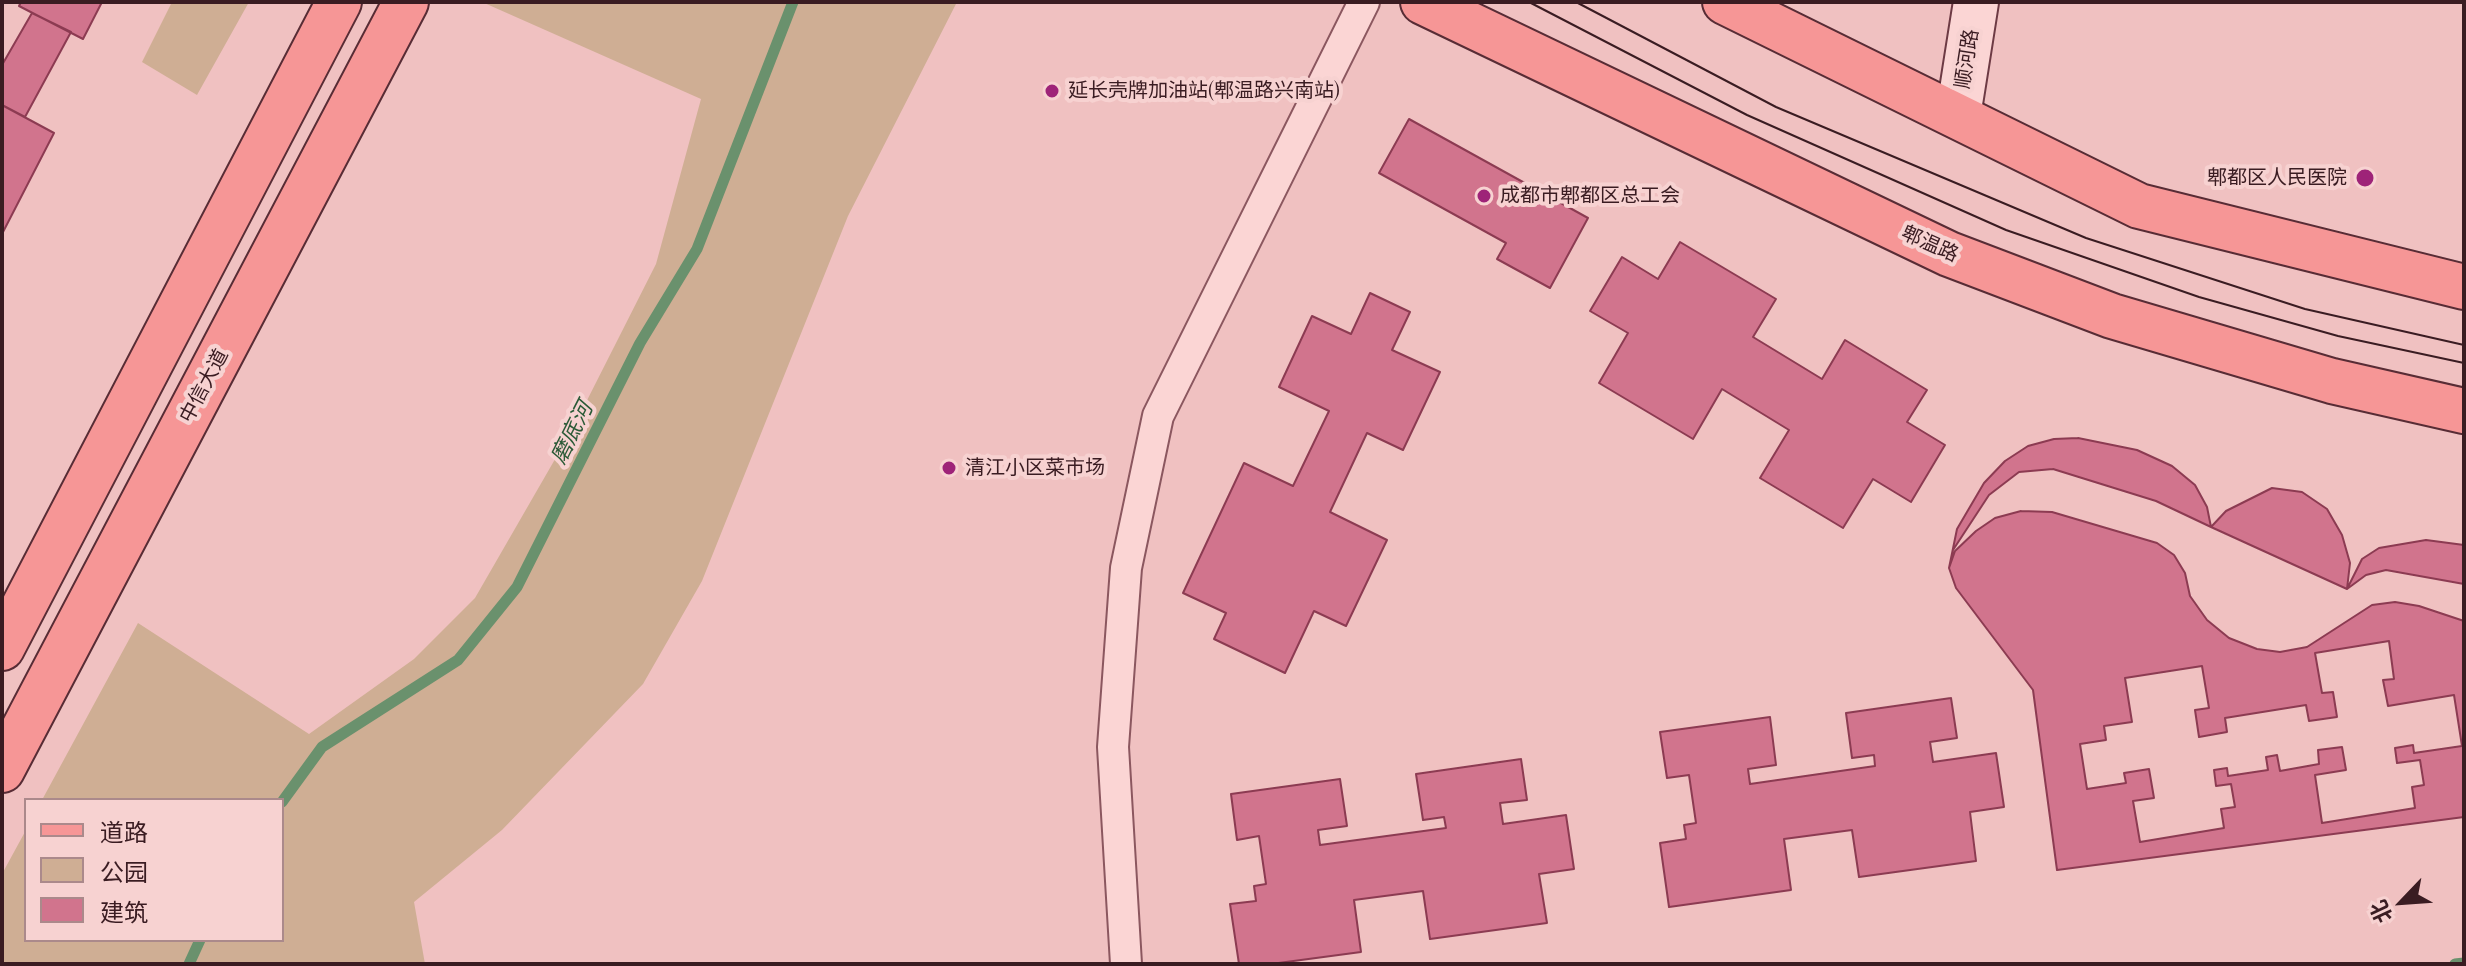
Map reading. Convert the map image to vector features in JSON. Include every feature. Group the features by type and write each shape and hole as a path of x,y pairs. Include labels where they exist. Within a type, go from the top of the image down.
{"main road":[{"path":"2,648 339,2"},
{"name":"中信大道","path":"2,770 406,2"},
{"name":"郫温路","path":"1423,2 1949,254 2112,316 2332,381 2464,411"},
{"path":"1725,2 2139,206 2464,287"}],"street":[{"path":"1126,964 1113,747 1126,568 1158,416 1364,2"},
{"name":"顺河路","path":"1958,116 1976,2"}],"green space":[{"path":"172,2 249,2 197,95 142,62"},
{"path":"482,2 957,2 848,216 702,581 643,684 502,830 414,902 425,964 2,964 2,874 24,834 24,942 284,942 284,798 43,798 138,623 309,734 414,659 475,598 573,428 656,264 701,99"}],"building":[{"path":"21,2 102,2 83,39 19,6"},
{"path":"32,13 71,32 25,117 2,105 2,65"},
{"path":"2,105 54,133 2,234"},
{"name":"成都市郫都区总工会","path":"1409,119 1588,218 1550,288 1497,259 1506,243 1379,173"},
{"path":"1680,242 1776,299 1753,337 1822,379 1845,340 1927,390 1907,422 1945,445 1911,502 1873,479 1843,528 1760,478 1789,430 1722,389 1693,439 1599,383 1628,333 1590,311 1622,257 1658,279"},
{"path":"1370,293 1410,312 1392,350 1440,372 1403,450 1367,433 1330,512 1387,540 1346,626 1314,611 1285,673 1214,639 1226,613 1183,593 1244,463 1293,486 1329,411 1279,387 1312,316 1351,334"},
{"path":"2078,438 2137,450 2172,466 2195,485 2207,507 2211,527 2347,589 2362,559 2379,548 2426,540 2464,545 2464,817 2057,870 2033,690 1956,588 1949,568 1957,529 1984,483 2005,461 2028,446 2054,439"},
{"path":"2053,469 2156,501 2211,527 2226,511 2272,488 2302,492 2327,509 2342,535 2350,563 2347,589 2366,575 2386,570 2464,584 2464,817 2057,870 2033,690 1956,588 1949,568 1953,550 1989,495 2019,472"},
{"path":"2021,511 2052,512 2157,543 2174,555 2185,573 2190,596 2207,620 2229,638 2257,649 2280,652 2307,647 2372,605 2395,602 2419,606 2464,621 2464,817 2057,870 2033,690 1956,588 1949,568 1955,551 1976,531 1995,518"},
{"path":"2389,641 2394,679 2383,680 2388,706 2454,695 2462,746 2414,753 2413,745 2395,748 2397,763 2420,760 2424,785 2412,787 2415,808 2322,823 2315,775 2346,770 2342,747 2318,750 2319,764 2280,771 2277,755 2266,757 2268,770 2228,776 2227,768 2214,770 2216,786 2231,784 2235,807 2221,809 2224,828 2140,842 2133,801 2154,798 2149,769 2124,773 2126,783 2087,789 2080,744 2106,740 2104,726 2132,722 2125,678 2202,666 2209,708 2195,710 2199,737 2227,732 2225,718 2306,705 2309,721 2337,717 2333,692 2322,693 2315,653"},
{"path":"1951,698 1957,738 1930,742 1933,762 1996,753 2004,807 1970,812 1976,861 1859,877 1852,830 1784,839 1791,890 1669,907 1660,843 1686,839 1684,825 1696,823 1689,775 1667,778 1660,732 1770,717 1776,765 1748,769 1750,784 1875,766 1874,755 1852,758 1846,713"},
{"path":"1521,759 1527,800 1500,803 1503,824 1566,815 1574,869 1539,874 1547,923 1430,939 1423,891 1354,900 1361,952 1271,964 1239,964 1230,904 1256,901 1254,886 1266,884 1259,836 1237,840 1231,794 1340,779 1347,826 1318,830 1320,845 1446,828 1444,817 1423,820 1416,774"}],"waterway":[{"name":"磨底河","path":"284,799 322,747 458,660 517,587 640,343 697,249 793,2"},
{"name":"磨底河","path":"189,964 199,942"},
{"name":"磨底河","path":"2455,964 2464,963"}],"tram line":[{"path":"1529,2 1747,115 2006,230 2199,297 2338,336 2464,363"},
{"path":"1576,2 1776,107 2086,238 2305,309 2464,345"}],"place":[{"name":"延长壳牌加油站(郫温路兴南站)","path":"1052,91"},
{"name":"郫都区人民医院","path":"2365,178"},
{"name":"成都市郫都区总工会","path":"1484,196"},
{"name":"清江小区菜市场","path":"949,468"}]}
